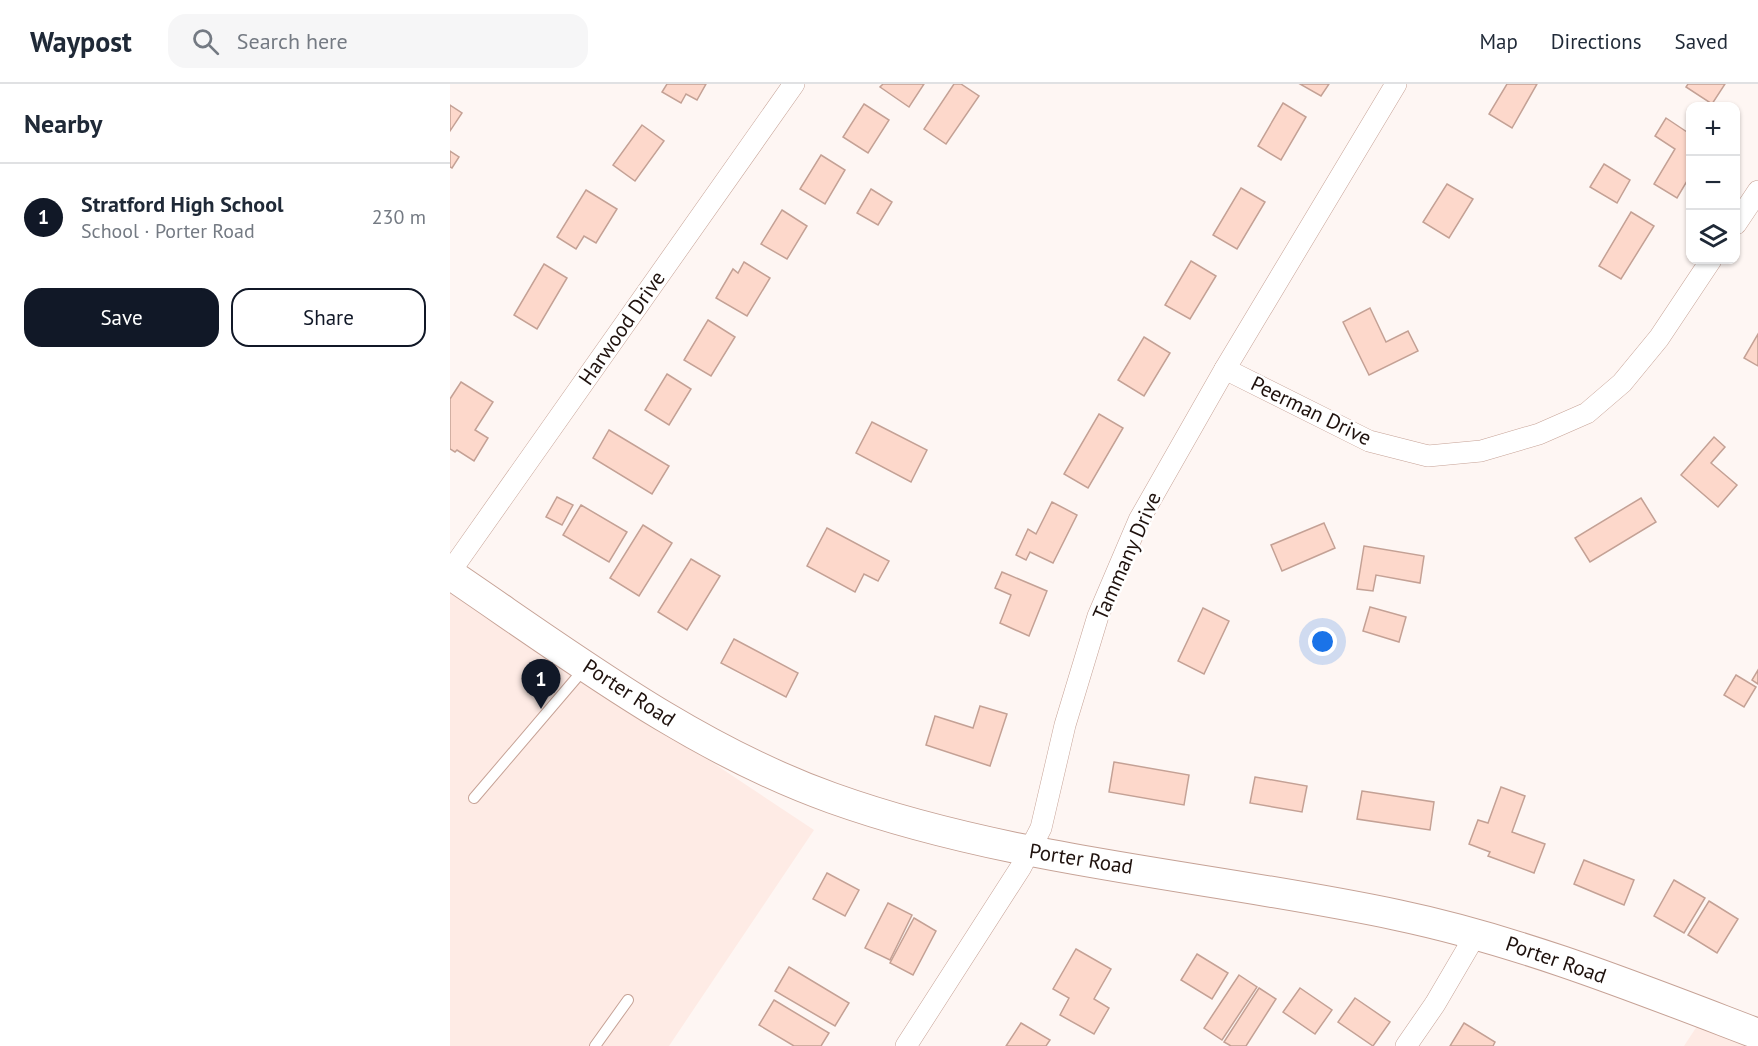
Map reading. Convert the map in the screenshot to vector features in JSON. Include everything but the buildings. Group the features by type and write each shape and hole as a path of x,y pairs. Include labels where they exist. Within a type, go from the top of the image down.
{"street":[{"name":"Harwood Drive","path":"450,573 795,84"},
{"name":"Tammany Drive","path":"906,1046 1030,851 1041,828 1065,725 1098,616 1139,520 1225,369 1396,84"},
{"path":"1740,218 1758,191"},
{"name":"Peerman Drive","path":"1225,369 1369,441 1428,456 1481,451 1539,434 1587,413 1622,383 1637,365 1709,264"},
{"name":"Porter Road","path":"450,573 586,667 693,734 829,797 927,829 1030,851 1213,880 1399,915 1476,934 1570,964 1758,1034"},
{"path":"1406,1046 1435,1004 1476,934"}],"lane":[{"path":"474,798 586,667"},
{"path":"595,1046 628,1000"}],"shaded area":[{"path":"450,588 814,830 669,1046 450,1046"},
{"path":"1705,1014 1758,1046 1684,1046"}],"place":[{"name":"Stratford High School","path":"541,709"}]}
